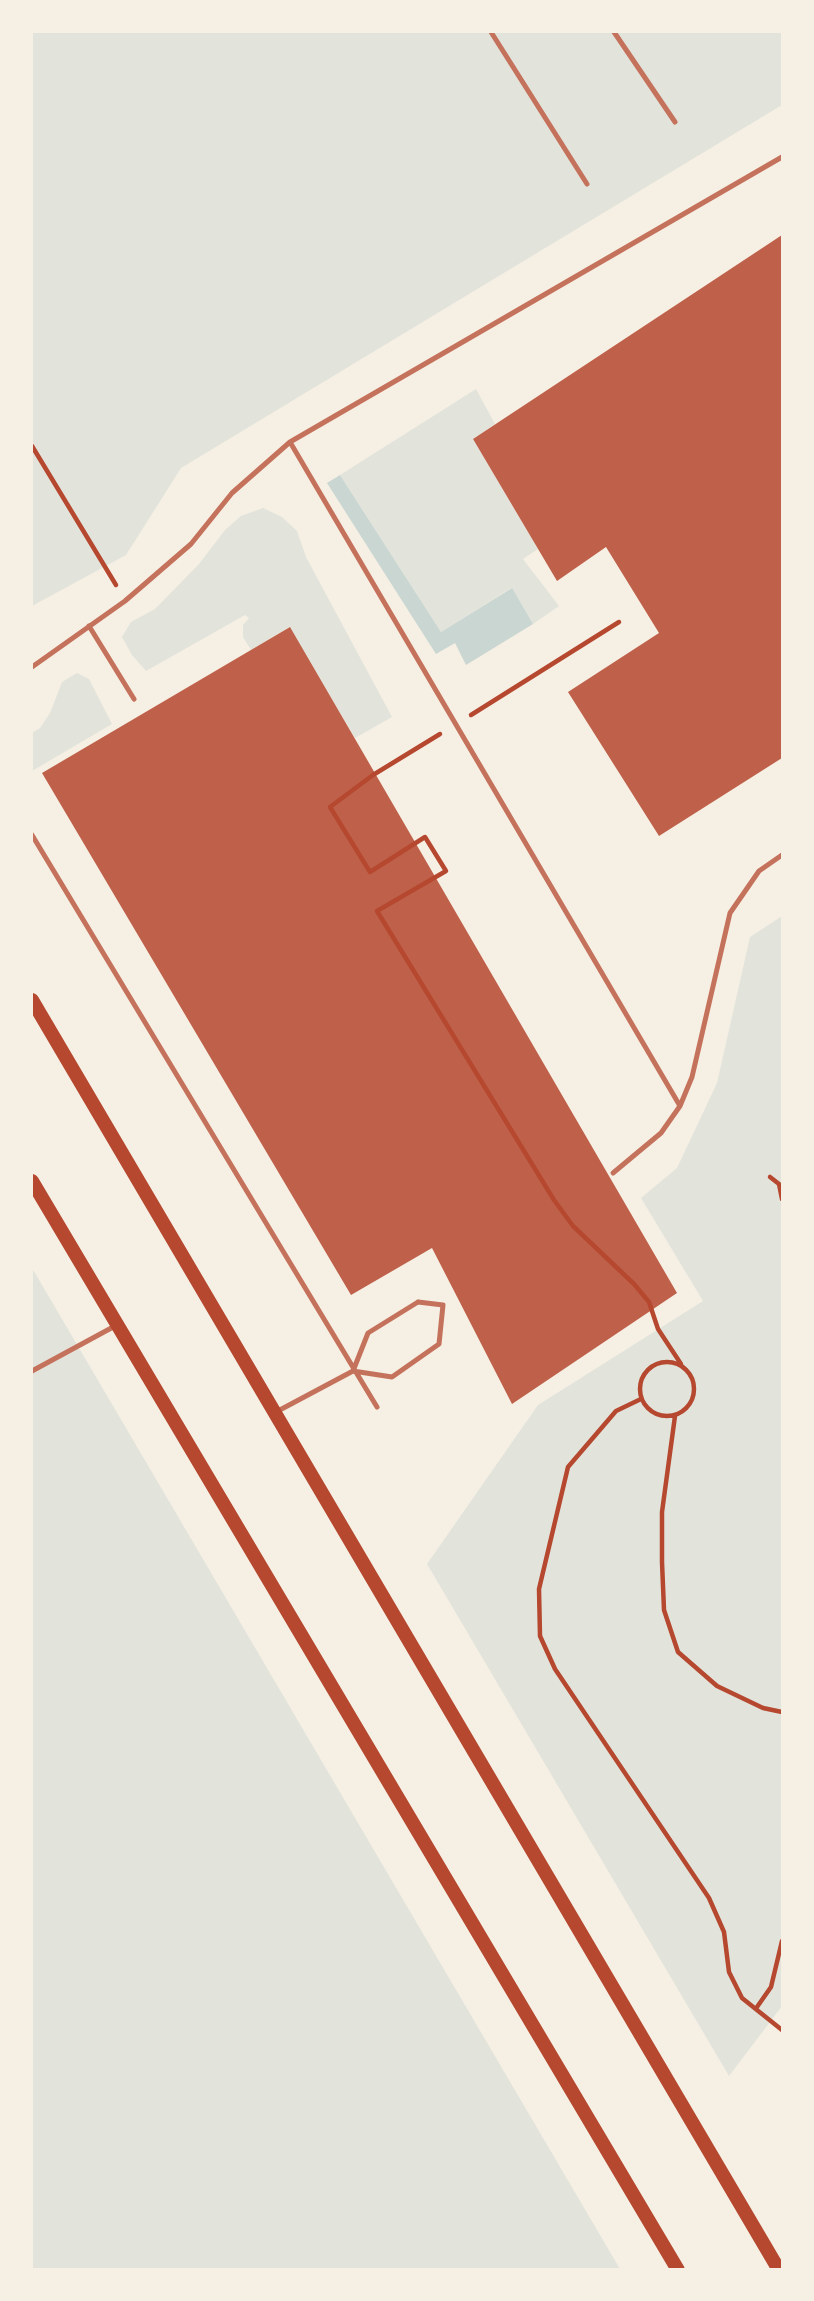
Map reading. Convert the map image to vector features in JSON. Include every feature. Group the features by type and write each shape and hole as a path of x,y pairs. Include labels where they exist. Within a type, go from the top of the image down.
{"main road":[{"path":"32,1000 779,2270"},
{"path":"32,1181 678,2270"}],"lane":[{"path":"492,32 587,184"},
{"path":"614,32 675,122"},
{"path":"32,667 125,601 191,544 232,493 290,442 782,157"},
{"path":"290,442 680,1106"},
{"path":"89,626 134,699"},
{"path":"32,835 377,1407"},
{"path":"613,1173 662,1133 680,1106 692,1077 730,913 759,871 782,855"},
{"path":"354,1371 368,1333 418,1302 443,1305 450,1300"},
{"path":"274,1413 354,1371 392,1377 424,1357 439,1344 443,1305"},
{"path":"32,1371 116,1326"}],"path":[{"path":"32,446 125,601"},
{"path":"619,622 373,775 330,807 370,872 425,837 446,871 377,911 554,1200 573,1226 635,1284 649,1302 658,1329 694,1380 692,1402 675,1416 662,1512 664,1610 678,1652 717,1686 763,1708 782,1712"},
{"path":"770,1177 779,1184 782,1199"},
{"path":"675,1416 654,1413 641,1399 643,1376 659,1362 681,1364"},
{"path":"641,1399 616,1411 568,1467 539,1589 540,1636 555,1669 709,1898 724,1932 729,1972 742,1998 757,2007 769,2023 782,2030"},
{"path":"757,2007 771,1987 782,1941"}],"shaded area":[{"path":"32,32 782,32 782,105 181,468 126,555 32,606"},
{"path":"476,389 495,424 473,439 538,549 523,559 559,606 533,624 511,588 441,632 340,475"},
{"path":"340,475 441,632 512,588 533,624 466,665 455,643 436,654 327,483"},
{"path":"263,508 282,517 297,531 306,557 392,717 355,738 289,627 251,650 243,637 243,625 249,618 245,615 146,671 132,655 122,637 131,622 155,609 199,564 225,530 241,516"},
{"path":"77,673 89,679 112,724 32,771 32,733 40,728 50,713 62,682"},
{"path":"782,916 782,2006 729,2076 427,1564 538,1405 703,1301 641,1198 677,1168 717,1083 750,937"},
{"path":"32,1268 620,2269 32,2269"}],"building":[{"path":"782,235 782,758 659,836 568,692 659,633 606,547 557,581 473,439"},
{"path":"290,627 677,1293 512,1404 432,1248 351,1295 42,773"}]}
